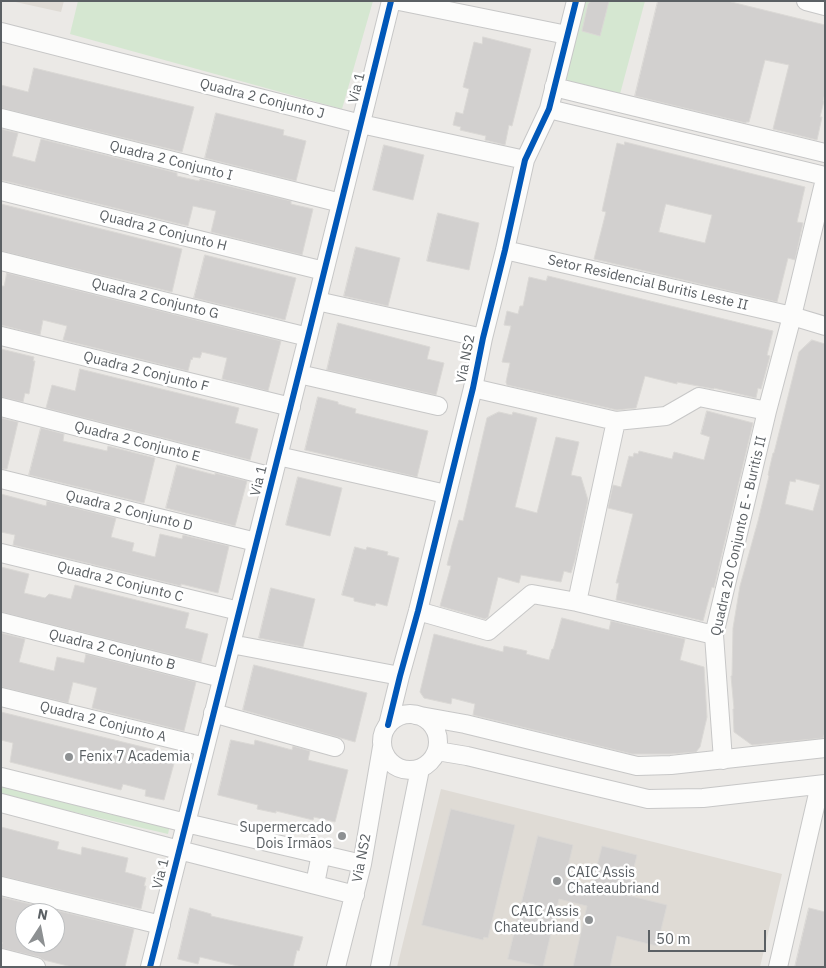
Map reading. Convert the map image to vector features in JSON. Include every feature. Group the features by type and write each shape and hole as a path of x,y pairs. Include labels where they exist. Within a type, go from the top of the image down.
{"street":[{"name":"Via 1","path":"150,967 391,1"},
{"path":"399,1 567,35"},
{"name":"Via NS2","path":"388,724 473,388 525,160 549,109 576,1"},
{"path":"806,1 825,6"},
{"name":"Quadra 2 Conjunto J","path":"1,32 361,124 525,160"},
{"path":"554,87 825,153"},
{"path":"549,109 825,177 792,316"},
{"name":"Quadra 2 Conjunto I","path":"1,118 341,203"},
{"name":"Quadra 2 Conjunto H","path":"1,191 324,271"},
{"name":"Setor Residencial Buritis Leste II","path":"505,250 792,316 825,326"},
{"name":"Quadra 2 Conjunto G","path":"1,262 308,337"},
{"path":"317,301 483,338"},
{"name":"Quadra 20 Conjunto E - Buritis II","path":"723,760 714,635 767,411 792,316"},
{"name":"Quadra 2 Conjunto F","path":"1,336 291,407"},
{"path":"299,374 438,406"},
{"path":"473,388 616,421 666,416 699,398 767,411"},
{"name":"Quadra 2 Conjunto E","path":"1,407 273,477"},
{"path":"577,602 616,421"},
{"path":"278,456 446,494"},
{"name":"Quadra 2 Conjunto D","path":"1,479 256,542"},
{"name":"Quadra 2 Conjunto C","path":"1,553 239,611"},
{"path":"418,611 488,631 532,594 577,602 714,635"},
{"name":"Quadra 2 Conjunto B","path":"1,622 222,678"},
{"path":"231,644 400,676"},
{"name":"Quadra 2 Conjunto A","path":"1,697 205,747"},
{"path":"213,713 335,747"},
{"path":"415,715 426,719 434,728 438,739 437,751 431,762 420,769 410,771 400,769 392,764 385,756 382,747 382,739 388,724 396,718 405,715 415,715 465,724 637,766 671,765 825,748"},
{"name":"Via NS2","path":"336,967 362,864 382,747"},
{"path":"437,751 467,756 648,799 703,798 822,784 778,967"},
{"path":"380,967 420,769"},
{"path":"1,777 362,864"},
{"path":"1,803 355,895"},
{"path":"315,884 321,854"},
{"path":"1,886 161,925"},
{"path":"1,958 36,967"}],"shaded area":[{"path":"11,1 64,1 61,12"},
{"name":"CAIC Assis Chateubriand","path":"441,789 782,874 760,967 397,967"}],"green space":[{"path":"78,1 373,1 342,109 70,34"},
{"path":"583,1 645,1 620,94 565,81"},
{"path":"1,782 170,825 168,834 1,795"}],"building":[{"path":"592,1 609,1 600,36 582,31 588,4"},
{"path":"658,1 727,1 825,25 825,93 817,140 773,129 789,65 765,60 749,122 746,123 635,96"},
{"path":"483,37 531,49 512,126 509,125 505,145 485,140 486,136 460,130 461,127 453,125 456,112 463,114 469,89 463,87 474,42 482,44"},
{"path":"34,68 194,107 182,152 1,108 1,85 28,92"},
{"path":"216,113 284,130 283,135 306,141 296,181 205,158"},
{"path":"1,129 18,133 12,156 35,162 41,139 177,173 177,176 199,181 200,179 291,201 291,204 313,209 302,255 211,232 216,211 193,206 188,226 1,180"},
{"path":"625,142 805,187 797,222 803,223 795,260 788,258 777,302 594,259 606,212 602,211 617,143 624,145","holes":["666,204 712,215 705,243 659,232"]},
{"path":"384,145 424,155 413,200 373,190"},
{"path":"1,204 182,249 172,292 1,251"},
{"path":"438,213 479,223 469,270 427,261"},
{"path":"356,247 400,258 388,306 344,296"},
{"path":"205,255 296,278 285,320 194,298"},
{"path":"7,273 281,341 268,391 222,379 227,358 202,352 200,358 193,357 191,359 188,371 63,340 67,326 43,320 40,335 1,325 1,286 4,286"},
{"path":"548,276 773,331 767,355 770,356 761,389 758,388 756,398 714,388 677,382 677,384 645,376 636,408 617,410 507,385 510,363 502,362 511,326 504,325 507,311 518,314 520,306 523,306 529,277 546,281"},
{"path":"338,323 430,347 427,359 444,363 436,395 327,370"},
{"path":"812,340 825,344 825,732 823,738 752,745 734,732 731,676 733,628 740,586 758,521 799,352","holes":["796,479 820,485 813,511 785,504 790,481 795,482"]},
{"path":"1,349 34,357 33,361 35,361 29,394 25,393 23,402 1,397"},
{"path":"80,369 239,408 235,423 258,429 250,460 46,408 52,385 75,391"},
{"path":"318,397 356,409 355,413 428,431 417,477 305,450"},
{"path":"707,411 753,423 714,588 712,587 703,621 616,600 619,583 616,583 633,514 608,508 613,485 621,487 629,456 633,457 634,453 638,454 639,451 672,459 674,452 704,460 710,437 701,434"},
{"path":"499,412 512,415 513,412 537,418 515,507 537,513 556,437 579,442 571,475 581,477 588,500 571,573 564,571 561,582 521,575 519,583 498,577 488,617 485,619 440,606 451,566 447,565 452,545 459,520 463,521 487,418"},
{"path":"1,418 18,422 7,469 1,469"},
{"path":"41,428 64,434 63,441 107,451 108,446 155,458 144,503 29,475"},
{"path":"177,465 247,481 235,526 166,508"},
{"path":"298,477 342,488 330,536 286,525"},
{"path":"1,494 46,506 47,501 116,518 111,537 134,543 132,551 155,557 160,534 182,539 183,535 229,546 218,593 181,584 181,586 13,545 15,535 1,532"},
{"path":"355,547 366,550 367,547 388,552 387,555 399,558 387,606 376,603 375,606 354,601 354,598 342,595"},
{"path":"1,567 29,574 24,593 45,598 49,594 71,599 75,585 189,613 185,628 208,634 201,662 1,612"},
{"path":"271,588 315,599 303,647 259,638"},
{"path":"562,618 609,630 611,621 685,639 680,660 704,667 707,717 700,747 696,752 632,754 473,715 475,704 452,698 451,704 424,698 420,692 434,634 503,652 504,646 527,651 526,654 549,660"},
{"path":"1,633 25,639 19,662 54,671 57,657 84,663 86,654 196,682 184,731 92,708 97,688 73,682 68,703 1,687"},
{"path":"254,665 367,693 355,742 243,710"},
{"path":"1,712 176,756 164,800 145,796 146,790 123,784 121,790 10,762 13,743 1,740"},
{"path":"231,740 254,745 255,740 292,750 293,746 310,751 308,760 348,770 335,822 314,817 313,820 276,811 276,813 257,809 258,805 218,795"},
{"path":"451,809 515,825 488,938 484,937 483,940 422,925"},
{"path":"1,827 59,842 57,849 81,855 82,847 128,858 125,872 146,878 141,909 1,876"},
{"path":"538,836 573,845 565,879 592,886 602,846 637,855 627,895 667,905 657,946 617,936 610,967 573,967 587,906 559,899 543,967 508,959"},
{"path":"1,897 26,903 15,903 15,951 1,948"},
{"path":"190,908 211,914 211,916 303,937 299,951 297,950 293,967 242,967 200,957 198,964 178,959"},
{"path":"809,908 825,912 825,967 795,967"},
{"path":"65,912 134,929 125,967 72,967 22,953 65,953"}],"cycle path":[{"path":"150,967 391,1"},
{"path":"388,725 473,388 525,160 549,109 576,1"}],"place":[{"name":"Fenix 7 Academia","path":"69,757"},
{"name":"Supermercado Dois Irmãos","path":"342,836"},
{"name":"CAIC Assis Chateaubriand","path":"557,881"},
{"name":"CAIC Assis Chateubriand","path":"589,920"}]}
